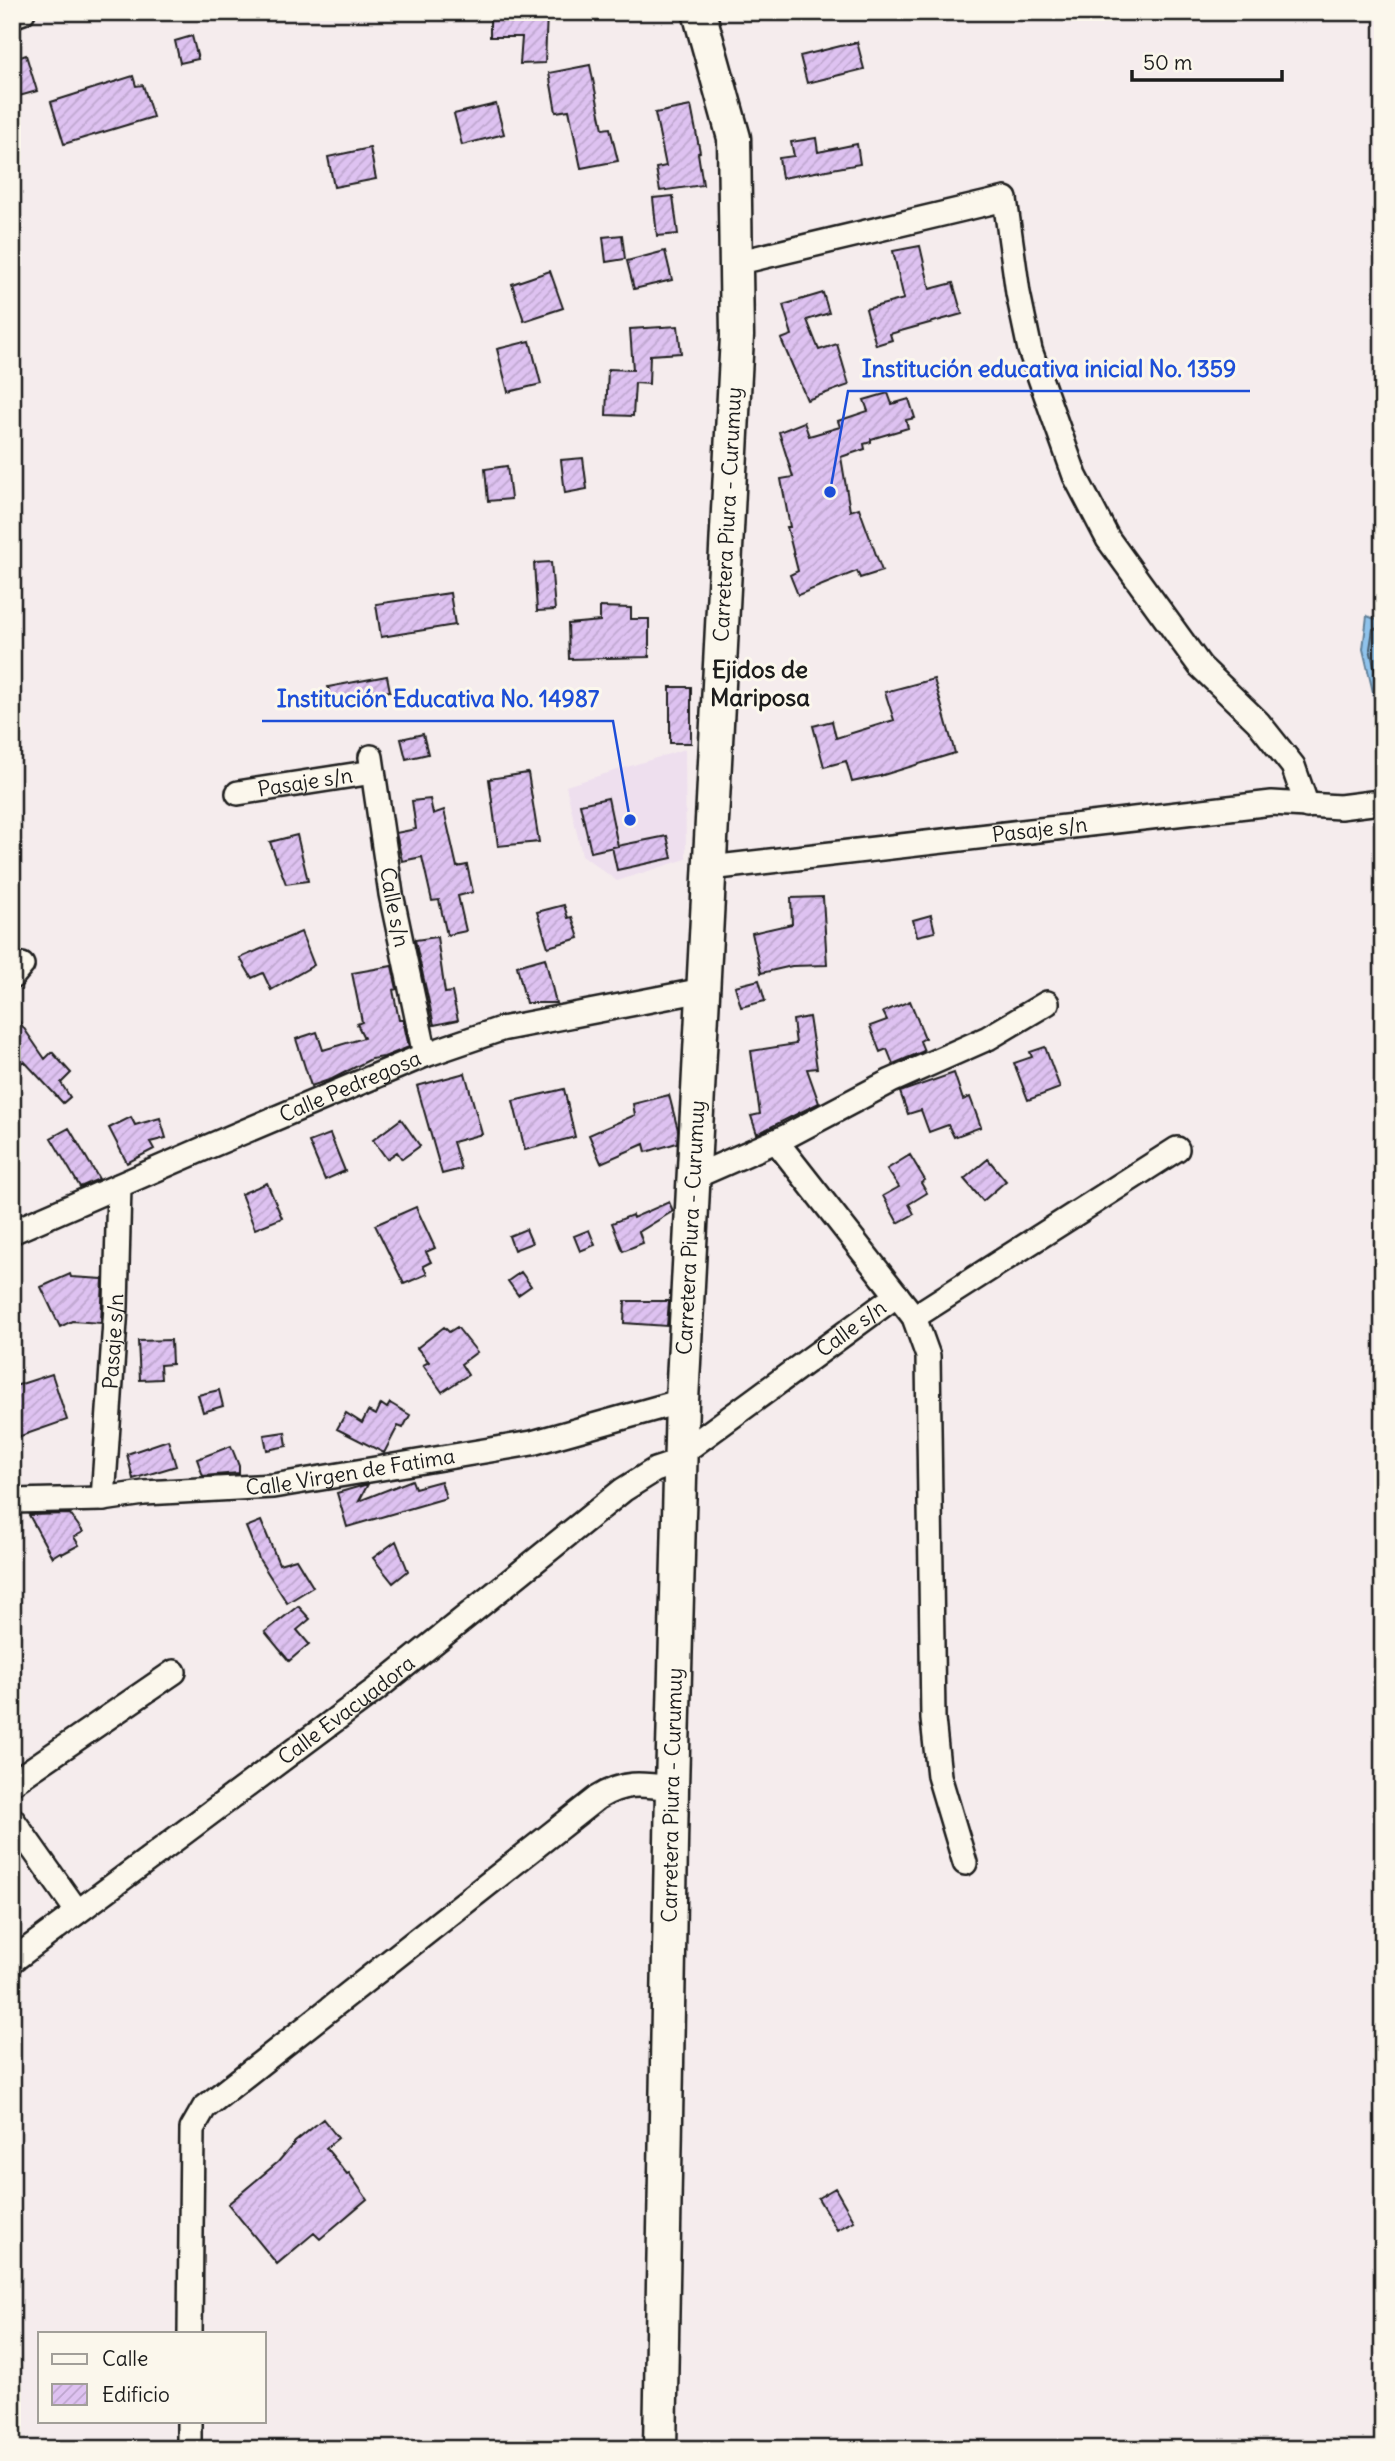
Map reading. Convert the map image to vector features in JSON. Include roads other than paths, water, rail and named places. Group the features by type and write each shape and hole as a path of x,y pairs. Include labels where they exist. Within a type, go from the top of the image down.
{"main road":[{"name":"Carretera Piura - Curumuy","path":"660,2449 682,1401 737,336 734,138 699,12"}],"street":[{"path":"12,16 23,12"},
{"path":"736,263 1005,199 1016,281 1030,350 1075,476 1108,539 1200,666 1258,722 1293,766 1307,806"},
{"name":"Pasaje s/n","path":"238,793 372,764"},
{"name":"Calle s/n","path":"372,764 391,894 425,1055"},
{"name":"Pasaje s/n","path":"710,868 1272,803 1340,807 1372,803"},
{"name":"Calle Pedregosa","path":"12,1233 425,1055 501,1029 703,990"},
{"path":"694,1177 776,1141 891,1081 988,1038 1047,1003"},
{"name":"Calle s/n","path":"682,1457 897,1295 776,1141"},
{"path":"914,1317 1177,1149"},
{"name":"Pasaje s/n","path":"103,1499 116,1307 119,1186"},
{"path":"897,1295 914,1317 928,1356 933,1719 939,1776 965,1863"},
{"name":"Calle Virgen de Fatima","path":"12,1501 103,1499 144,1493 273,1486 532,1443 682,1401"},
{"name":"Calle Evacuadora","path":"12,1961 375,1690 623,1490 682,1457"},
{"path":"12,1783 174,1672"},
{"path":"190,2332 192,2129 204,2108 597,1798 622,1786 643,1784 672,1788"},
{"path":"12,1819 77,1911"},
{"path":"188,2449 189,2422"}],"water":[{"path":"1367,616 1383,622 1383,735 1363,649"}],"place":[{"name":"Institución educativa inicial No. 1359","path":"830,492"},
{"name":"Institución Educativa No. 14987","path":"630,820"}],"district":[{"name":"Ejidos de Mariposa","path":"760,684"}]}
